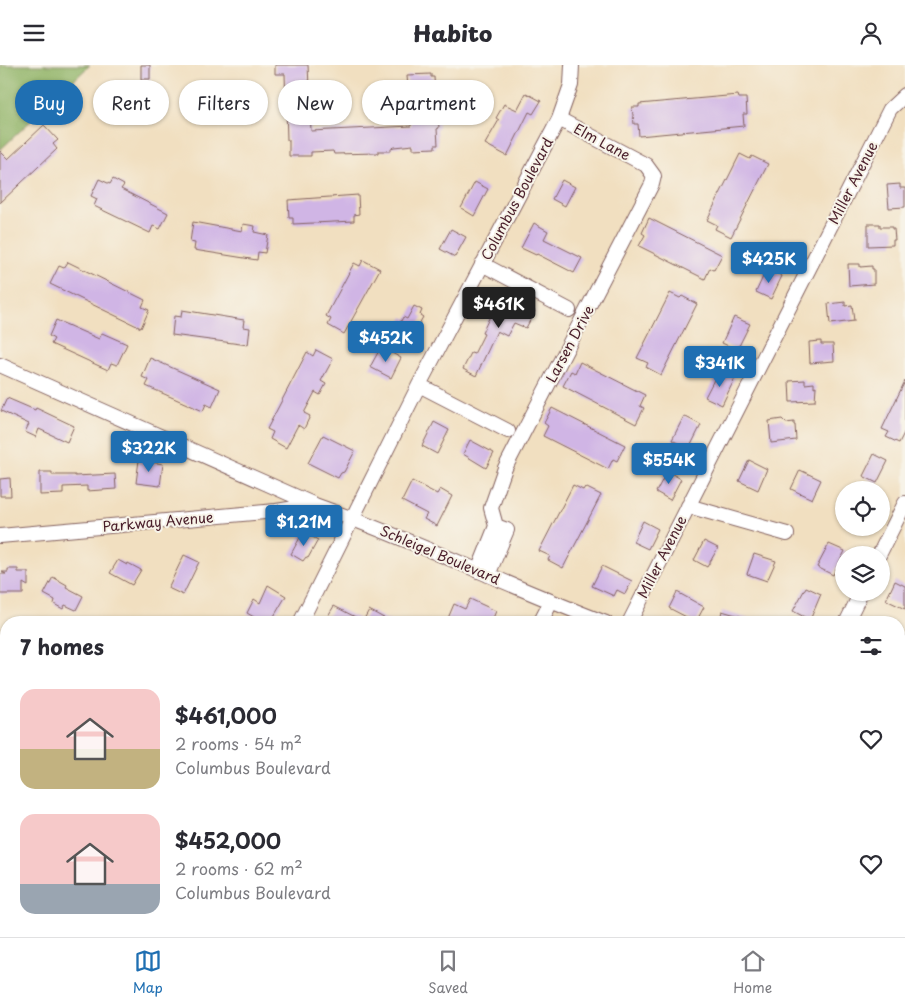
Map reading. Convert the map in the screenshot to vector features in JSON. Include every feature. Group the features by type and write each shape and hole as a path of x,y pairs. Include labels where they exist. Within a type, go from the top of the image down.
{"street":[{"name":"Columbus Boulevard","path":"303,616 419,385 559,119 571,85 572,65"},
{"name":"Miller Avenue","path":"633,616 890,109 905,95"},
{"name":"Elm Lane","path":"559,119 646,165"},
{"name":"Larsen Drive","path":"483,573 496,526 491,508 505,468 652,184 654,176 646,165"},
{"path":"482,264 569,310"},
{"name":"Schleigel Boulevard","path":"0,365 315,505 352,518 588,616"},
{"path":"419,385 508,431"},
{"path":"884,546 905,503"},
{"name":"Parkway Avenue","path":"0,535 276,511 315,505"},
{"path":"688,506 787,534"},
{"path":"851,616 858,601"},
{"path":"544,616 551,602"}],"green space":[{"path":"0,65 90,65 74,80 15,80 15,125 26,125 0,150"}],"building":[{"path":"141,65 150,65 150,79 141,79"},
{"path":"275,65 308,65 309,80 285,80 285,74 275,74"},
{"path":"431,74 431,77 434,77 434,80 407,80 407,75"},
{"path":"526,93 541,101 533,114 529,112 507,156 485,144 499,120 496,118 504,104 517,110"},
{"path":"738,95 739,98 746,98 747,114 743,114 744,126 639,136 638,124 634,124 632,107 639,107 639,104"},
{"path":"44,125 58,140 53,144 57,149 0,203 0,151 8,159"},
{"path":"287,125 311,125 311,131 439,125 437,129 438,145 435,145 435,148 413,149 413,145 394,147 391,148 391,151 378,151 378,153 334,154 333,151 311,152 311,156 289,156 289,140 287,140"},
{"path":"740,154 750,159 752,156 768,164 731,237 715,229 717,225 707,220"},
{"path":"99,179 110,184 113,179 124,185 121,189 168,213 160,229 153,226 150,233 94,206 97,199 91,196"},
{"path":"562,180 575,187 565,206 552,199"},
{"path":"475,182 488,189 474,216 461,208"},
{"path":"900,184 900,188 905,188 905,207 889,208 887,185"},
{"path":"358,195 359,214 354,215 354,221 293,224 293,218 289,218 288,200"},
{"path":"649,218 722,255 714,270 710,268 705,279 639,246 645,235 642,233"},
{"path":"193,222 242,231 243,224 255,226 254,232 268,235 265,253 258,252 257,260 194,250 195,243 190,242"},
{"path":"534,223 548,231 544,239 582,258 574,273 521,248"},
{"path":"868,224 892,227 895,240 893,240 893,245 868,246"},
{"path":"451,229 466,237 455,257 440,249"},
{"path":"363,260 380,269 344,334 328,325 331,319 326,316 354,263 360,266"},
{"path":"68,262 145,300 142,307 149,310 141,328 50,284 59,266 64,268"},
{"path":"848,264 860,264 860,267 872,266 872,269 874,269 874,284 849,286"},
{"path":"767,268 782,276 771,299 756,292"},
{"path":"670,293 680,298 682,296 697,304 661,375 646,367 648,363 637,358"},
{"path":"500,295 535,311 526,328 514,323 507,336 497,331 476,376 463,369 471,353 474,354 484,334 482,333"},
{"path":"845,302 845,306 852,305 854,321 830,324 828,304"},
{"path":"414,306 422,310 420,315 423,317 410,340 395,333 403,317 407,319"},
{"path":"182,310 244,320 243,327 250,328 248,345 172,335 174,316 181,317"},
{"path":"734,317 750,324 737,350 722,343"},
{"path":"56,320 99,339 102,333 127,344 117,365 111,363 108,370 51,344 54,339 49,336"},
{"path":"821,341 821,344 833,344 834,361 810,363 809,342"},
{"path":"381,347 401,358 391,378 370,367"},
{"path":"316,350 333,359 321,381 326,384 320,395 315,392 304,413 310,416 304,429 298,425 286,448 270,439 273,432 267,429 307,352 313,356"},
{"path":"150,358 220,389 212,407 206,404 203,411 146,386 149,380 142,377"},
{"path":"580,362 645,395 640,406 644,408 636,424 563,386 571,371 575,373"},
{"path":"719,370 735,378 722,405 705,397"},
{"path":"805,380 805,384 814,383 814,387 816,386 815,401 790,402 789,381"},
{"path":"905,381 905,431 899,443 886,437 889,432 882,429"},
{"path":"7,398 35,410 36,408 74,426 67,442 39,429 36,437 25,432 29,424 1,411"},
{"path":"552,408 625,445 617,461 613,459 608,469 543,436 548,426 544,423"},
{"path":"684,416 701,425 689,449 672,440"},
{"path":"782,419 786,423 794,422 796,440 771,443 769,421"},
{"path":"434,422 449,430 437,454 422,446"},
{"path":"123,434 132,435 131,446 122,445"},
{"path":"323,435 355,451 344,472 338,478 308,463"},
{"path":"470,440 494,453 486,468 463,454"},
{"path":"874,454 888,461 878,481 873,481 863,476"},
{"path":"139,460 163,464 160,486 136,483"},
{"path":"749,460 767,469 758,490 739,481"},
{"path":"800,470 821,480 812,499 791,489"},
{"path":"667,471 681,479 670,500 656,492"},
{"path":"40,472 52,472 52,475 75,476 115,474 116,489 87,491 87,486 63,487 63,494 40,495"},
{"path":"10,478 11,496 0,496 0,479"},
{"path":"412,481 437,494 440,489 452,496 437,526 424,519 427,514 402,501"},
{"path":"573,485 583,490 585,487 601,495 563,568 548,560 550,556 539,551"},
{"path":"643,521 658,529 648,549 633,542"},
{"path":"303,532 318,540 308,558 306,557 303,561 291,554"},
{"path":"704,541 718,548 707,567 694,560"},
{"path":"829,544 835,547 835,571 833,575 817,567"},
{"path":"754,554 776,561 767,581 747,574"},
{"path":"184,555 199,562 183,595 168,588"},
{"path":"118,560 141,570 132,585 110,573"},
{"path":"602,566 632,581 625,594 617,590 614,596 592,586"},
{"path":"8,569 28,572 28,586 23,583 23,594 0,594 0,574 6,574 2,572 8,572"},
{"path":"53,577 83,596 76,610 65,605 63,609 54,604 55,600 44,594"},
{"path":"895,581 905,586 905,609 888,601 890,601 890,592"},
{"path":"268,585 286,596 274,616 252,616 247,613 254,599 260,603"},
{"path":"806,587 821,594 812,616 802,616 793,611"},
{"path":"677,592 704,607 699,616 684,616 669,608"},
{"path":"470,599 496,611 494,616 449,616 454,604 465,609"},
{"path":"334,606 353,616 328,616"},
{"path":"369,610 380,616 366,616"},
{"path":"722,611 739,616 721,616"}]}
